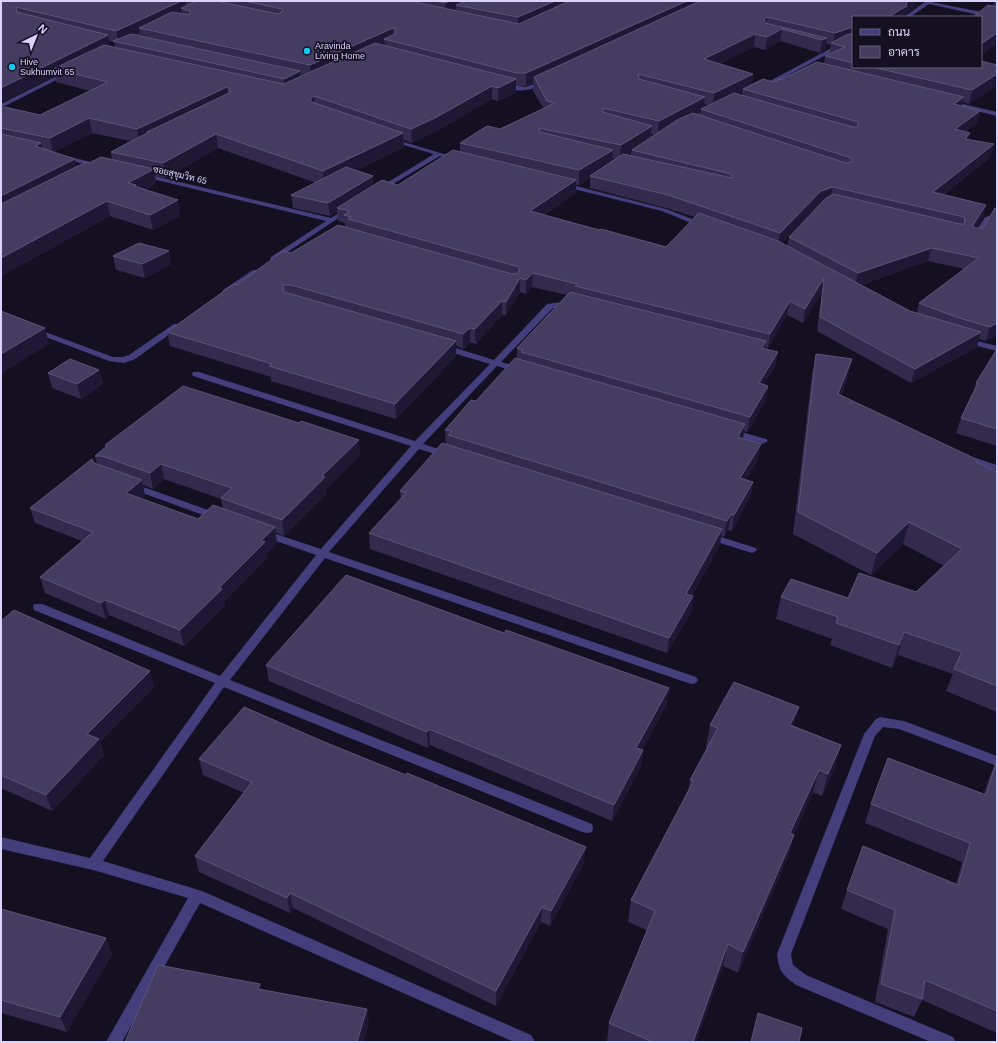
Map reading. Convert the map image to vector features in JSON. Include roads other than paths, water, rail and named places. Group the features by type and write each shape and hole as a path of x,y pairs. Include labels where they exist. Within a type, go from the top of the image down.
{"street":[{"path":"908,16 928,1 997,17"},
{"path":"752,91 801,67 840,45 852,42"},
{"path":"826,47 833,49"},
{"path":"801,67 809,69"},
{"path":"1,106 71,71"},
{"path":"495,84 517,90 527,90 555,78"},
{"path":"944,102 997,114"},
{"path":"387,138 438,155 468,162"},
{"path":"371,195 438,155"},
{"path":"55,156 102,166 88,173"},
{"name":"ซอยสุขุมวิท 65","path":"132,173 331,220"},
{"path":"558,184 584,187 664,210 714,228"},
{"path":"216,299 319,228 358,204"},
{"path":"975,239 987,218 997,216"},
{"path":"319,228 334,232"},
{"path":"93,864 223,680 322,554 417,445 550,306 568,302 583,306"},
{"path":"23,327 112,359 124,360 132,357 184,321"},
{"path":"954,337 997,349"},
{"path":"435,345 527,372"},
{"path":"196,374 455,457"},
{"path":"725,430 763,442"},
{"path":"962,456 997,468"},
{"path":"124,483 226,520"},
{"path":"256,531 692,680"},
{"path":"698,533 752,550"},
{"path":"38,607 223,680 587,828"},
{"path":"948,1042 802,980 786,968 784,954 870,734 880,722 900,724 997,761"},
{"path":"1,843 93,864 197,895 526,1040"},
{"path":"114,1042 197,895"}],"place":[{"name":"Aravinda Living Home","path":"307,51"},
{"name":"Hive Sukhumvit 65","path":"12,67"}]}
